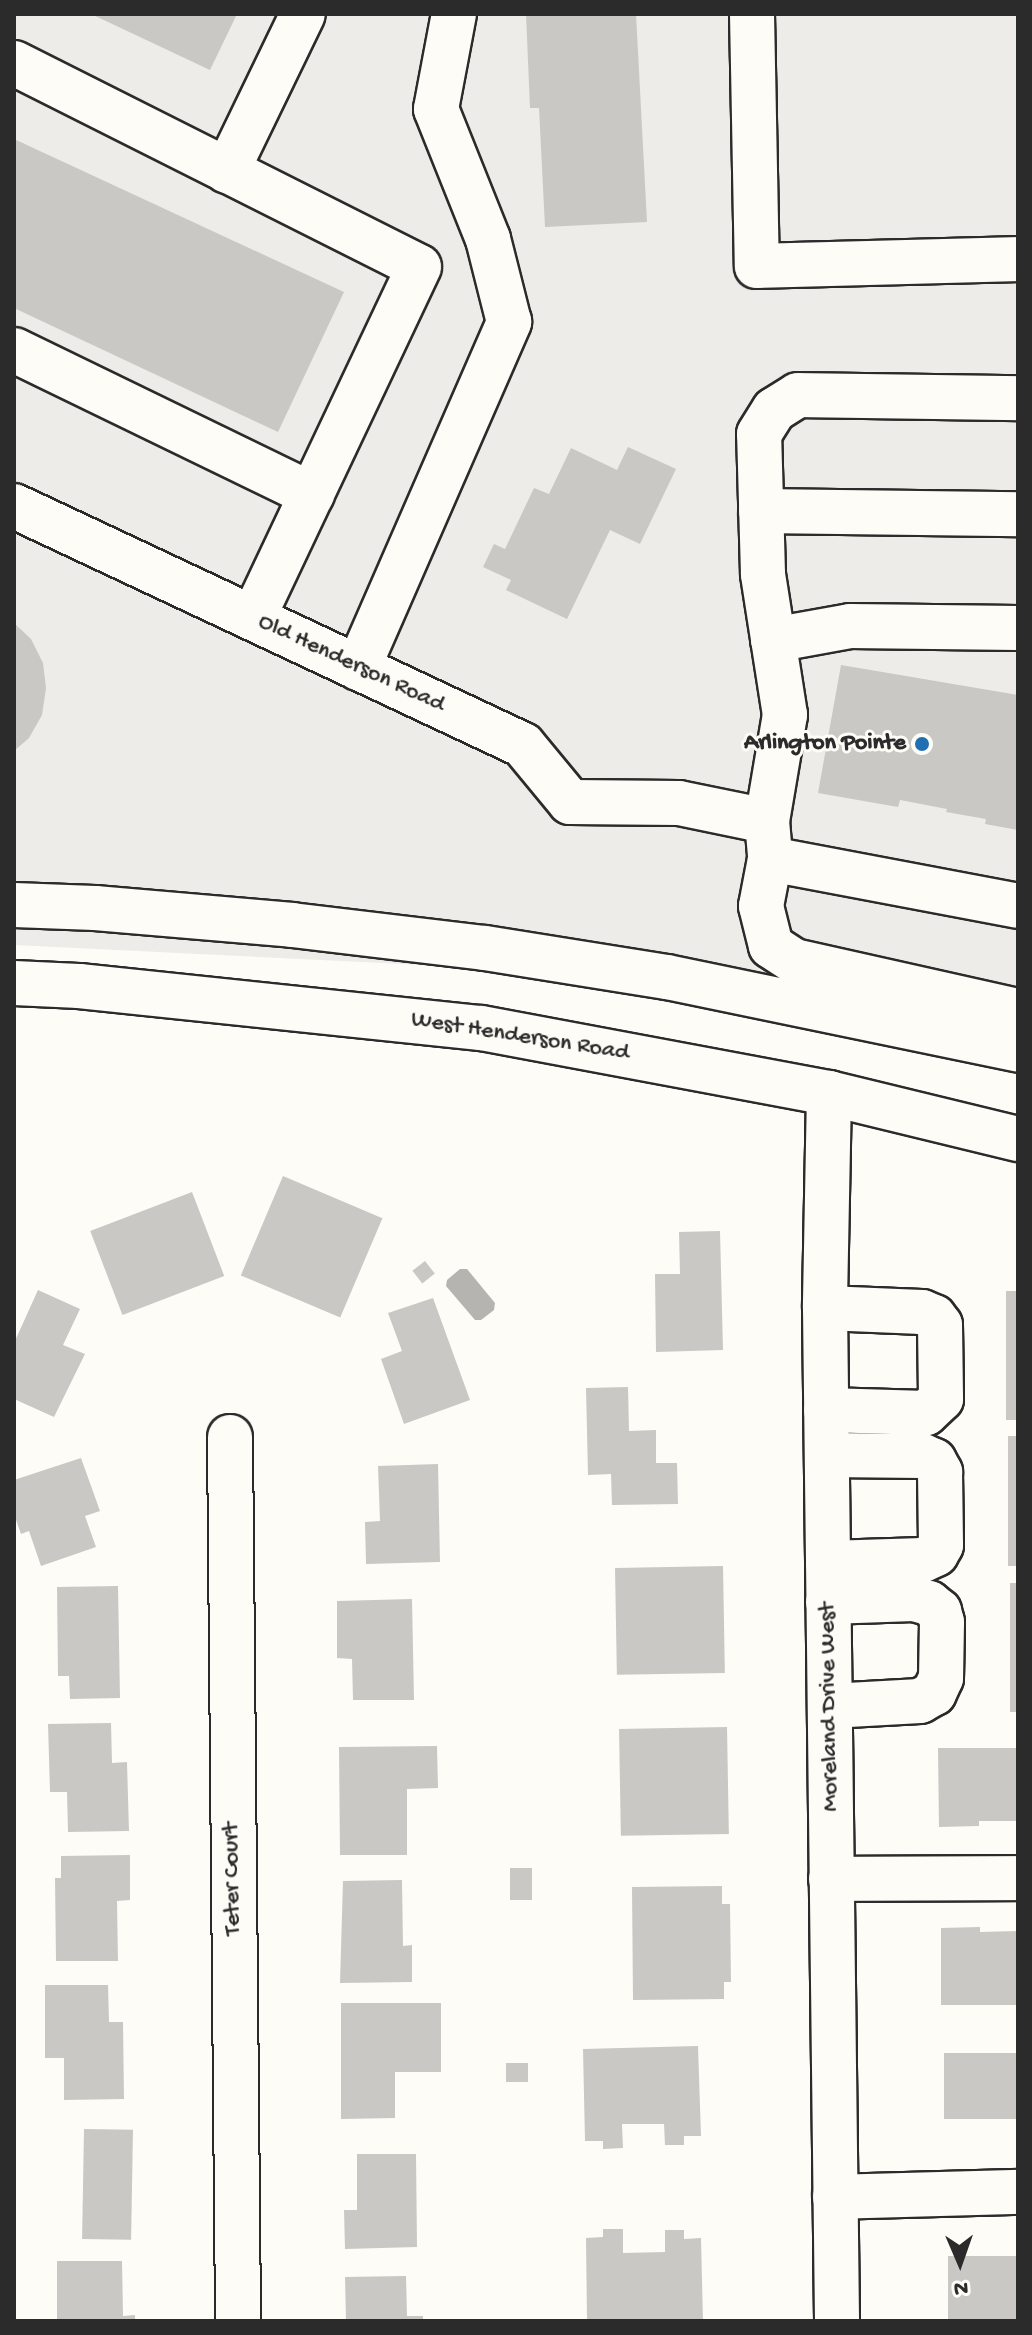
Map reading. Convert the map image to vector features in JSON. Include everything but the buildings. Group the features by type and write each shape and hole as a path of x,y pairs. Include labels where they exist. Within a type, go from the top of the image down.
{"street":[{"path":"227,171 303,14"},
{"path":"358,668 509,322 488,239 436,109 454,14"},
{"path":"752,14 757,266 1018,259"},
{"path":"14,63 419,267 253,618"},
{"path":"14,350 312,495"},
{"path":"1018,398 798,395 774,410 759,434 763,574 785,715 761,906 771,946 794,961 1018,1011"},
{"name":"Old Henderson Road","path":"14,506 523,745 570,802 679,803 769,840 1018,906"},
{"path":"761,511 1018,514"},
{"path":"773,640 850,626 1018,628"},
{"path":"14,905 95,908 292,925 485,948 667,977 1018,1050"},
{"name":"West Henderson Road","path":"14,983 79,986 481,1028 829,1093 1018,1139"},
{"name":"Moreland Drive West","path":"829,1093 825,1308 837,2321"},
{"path":"825,1308 922,1312 934,1317 940,1325 941,1399 926,1413 826,1410"},
{"name":"Teter Court","path":"230,1437 238,2321"},
{"path":"827,1455 923,1456 934,1461 940,1472 941,1545 936,1554 923,1560 828,1583"},
{"path":"828,1583 914,1599 939,1611 942,1622 941,1678 934,1693 920,1701 830,1706"},
{"path":"831,1879 1018,1878"},
{"path":"835,2197 1018,2192"}],"shaded area":[{"path":"14,14 1018,14 1018,1050 667,977 14,945"},
{"path":"460,1269 467,1269 495,1303 494,1310 481,1320 475,1320 446,1286 447,1280"}],"place":[{"name":"Arlington Pointe","path":"922,744"}]}
